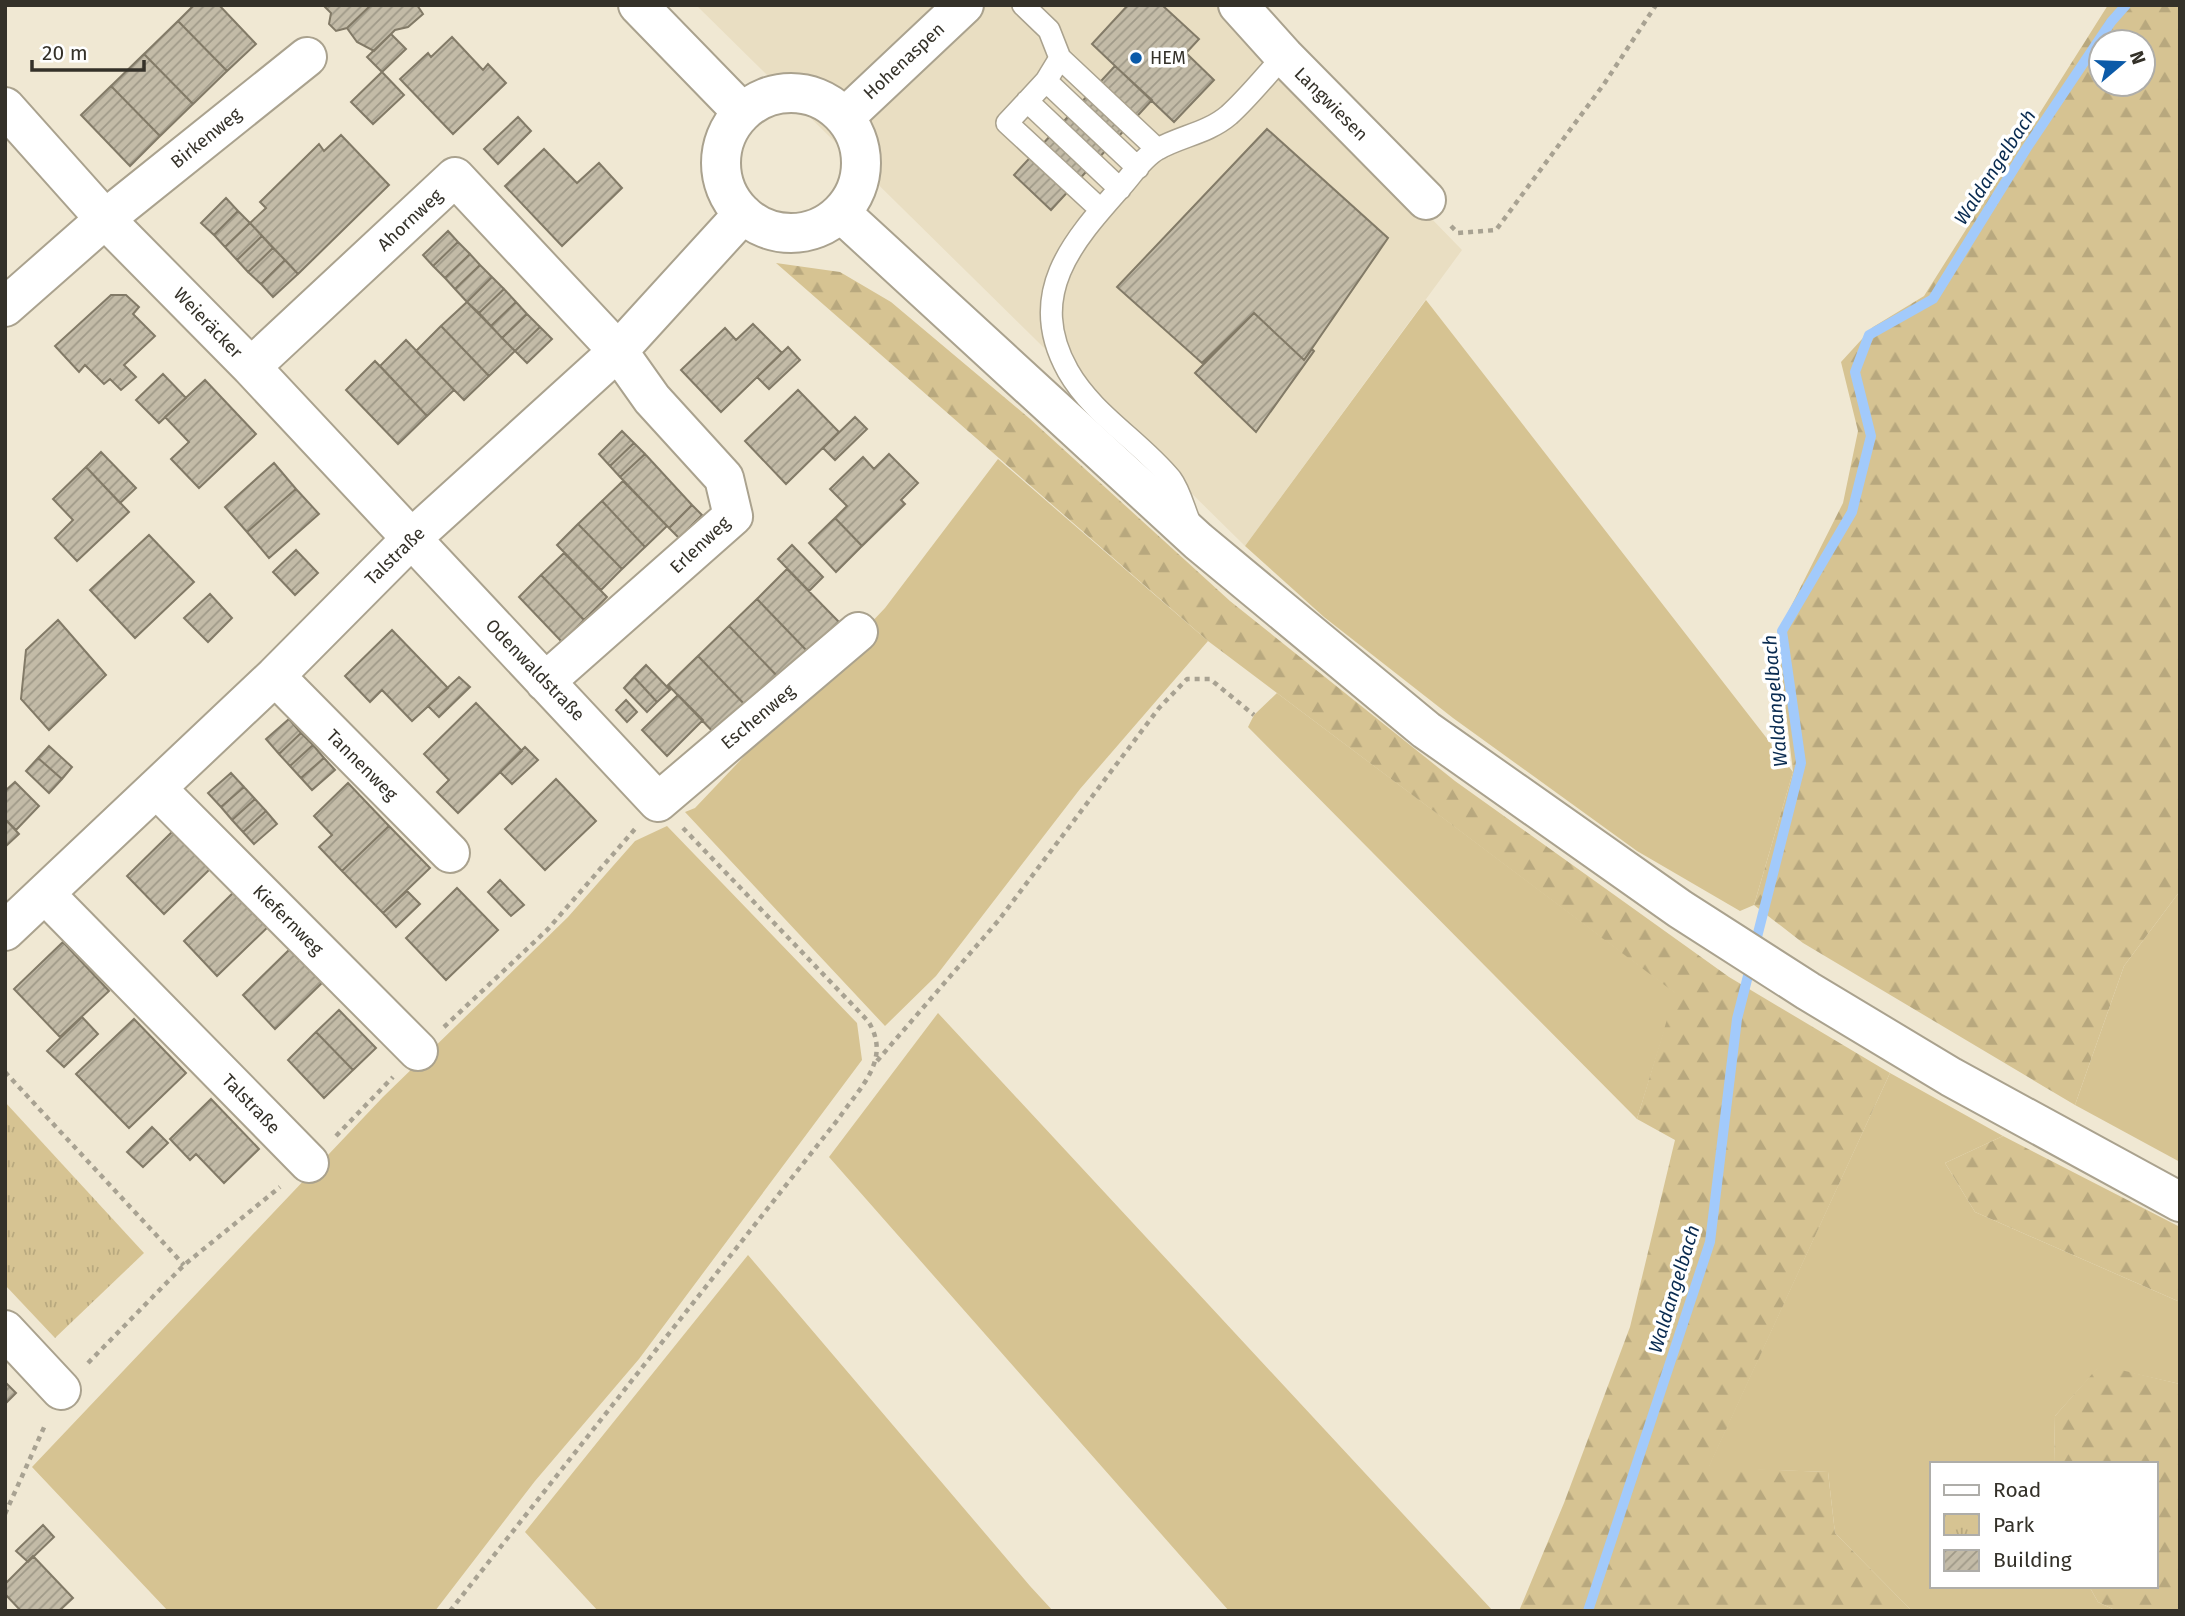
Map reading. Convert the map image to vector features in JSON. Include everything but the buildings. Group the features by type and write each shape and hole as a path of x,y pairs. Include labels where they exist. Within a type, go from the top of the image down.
{"street":[{"path":"638,5 742,112"},
{"name":"Hohenaspen","path":"845,117 964,5"},
{"name":"Langwiesen","path":"1238,5 1284,56 1426,200"},
{"name":"Birkenweg","path":"5,307 105,219 307,57"},
{"path":"783,93 806,94 827,102 845,117 856,135 861,155 860,176 853,196 841,213 824,225 803,233 781,233 761,226 743,214 729,196 722,174 721,152 728,130 742,112 761,99 783,93"},
{"name":"Weieräcker","path":"5,107 105,219 412,538"},
{"name":"Ahornweg","path":"251,368 455,177 618,351"},
{"path":"841,213 1198,541 1426,730 1680,909 1848,1016 1951,1077 2180,1202"},
{"name":"Talstraße","path":"5,931 275,676 412,538 618,351 743,214"},
{"name":"Erlenweg","path":"545,682 733,516 724,478 652,399 618,351"},
{"name":"Odenwaldstraße","path":"412,538 659,802"},
{"name":"Eschenweg","path":"659,802 858,632"},
{"name":"Tannenweg","path":"275,676 450,853"},
{"name":"Kiefernweg","path":"157,789 418,1051"},
{"name":"Talstraße","path":"46,895 309,1163"},
{"path":"5,1330 61,1390"}],"lane":[{"path":"1023,5 1049,30 1060,58 1157,149"},
{"path":"1198,541 1172,481 1087,396 1068,370 1054,329 1054,300 1062,262 1081,232 1138,168 1157,149 1193,137 1228,116 1284,56"},
{"path":"1060,58 1046,81 1007,123 1100,209"},
{"path":"1046,81 1138,168"},
{"path":"1027,101 1120,189"}],"path":[{"path":"1426,200 1458,233 1496,230 1604,84 1656,5"},
{"path":"450,1611 831,1129 876,1063 998,921 1159,708 1187,679 1210,679 1254,715"},
{"path":"5,1514 61,1390 184,1265 309,1163 418,1051 548,929 659,802 868,1021 878,1038 876,1063"},
{"path":"5,1072 184,1265"}],"shaded area":[{"path":"696,5 1262,5 1354,139 1462,250 1245,546"}],"green space":[{"path":"2108,5 2180,5 2180,891 2124,966 2075,1105 1803,943 1754,905 1793,772 1777,634 1843,503 1858,431 1841,362 1873,327 1924,296 2087,38 2087,98 2157,98 2157,28 2093,28"},
{"path":"776,263 840,272 891,302 1029,418 1230,601 1455,781 1729,977 1890,1073 1709,1467 1828,1472 1835,1533 1912,1611 1519,1611 1564,1503 1630,1327 1675,1140 1637,1119 1675,993 1208,641"},
{"path":"1426,300 1793,772 1754,905 1740,911 1637,851 1453,718 1324,617 1245,546"},
{"path":"998,459 1208,641 1080,789 936,976 885,1026 685,812 695,808 885,608"},
{"path":"1277,693 1676,993 1637,1119 1248,727 1254,715"},
{"path":"667,826 857,1023 862,1060 639,1359 535,1481 435,1611 168,1611 32,1467 383,1097 568,917 635,841"},
{"path":"2180,891 2180,1162 2075,1105 2124,966"},
{"path":"938,1013 1493,1611 1229,1611 829,1157"},
{"path":"1890,1073 2003,1136 1945,1163 1975,1212 2180,1302 2180,1384 2100,1366 2055,1416 2054,1462 1930,1462 1930,1588 2090,1588 2098,1602 2117,1611 1912,1611 1835,1533 1828,1472 1708,1468"},
{"path":"5,1102 144,1253 55,1338 5,1285"},
{"path":"2003,1136 2180,1227 2180,1302 1975,1212 1945,1163"},
{"path":"748,1255 1053,1611 598,1611 525,1532"},
{"path":"2100,1365 2180,1384 2180,1611 2117,1611 2098,1602 2090,1588 2157,1588 2157,1462 2054,1462 2055,1416"}],"waterway":[{"name":"Waldangelbach","path":"1754,949 1801,763 1782,631 1852,512 1871,436 1855,372 1869,335 1933,299 2026,149 2111,22 2126,5"},
{"name":"Waldangelbach","path":"1588,1611 1710,1242 1737,1019 1751,964"}],"place":[{"name":"HEM","path":"1136,58"}]}
